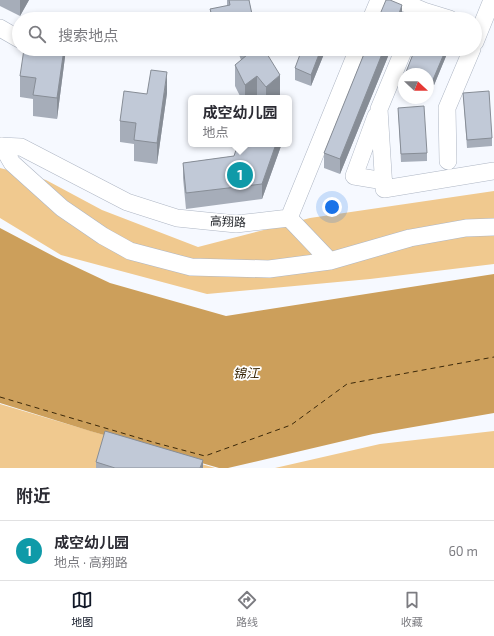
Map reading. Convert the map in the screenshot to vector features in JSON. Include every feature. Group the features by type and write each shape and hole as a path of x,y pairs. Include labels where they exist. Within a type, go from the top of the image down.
{"street":[{"path":"374,12 379,0"},
{"path":"397,0 421,10"},
{"path":"482,29 492,0"},
{"path":"0,28 12,35"},
{"path":"330,261 289,218 355,56"},
{"path":"384,181 354,176 401,56"},
{"path":"448,161 447,108 469,56"},
{"path":"379,109 384,189 494,171"},
{"path":"1,146 12,163 62,208 103,236 130,251 190,267 268,269 330,261 410,238 466,228 494,227"},
{"name":"高翔路","path":"1,146 21,147 127,202 177,218 236,224 289,218"}],"shaded area":[{"path":"0,168 46,180 102,210 198,247 310,218 494,191 494,264 370,279 207,294 61,255 0,218"},
{"path":"0,404 215,468 0,468"},
{"path":"494,431 494,468 275,468 380,444"}],"water":[{"name":"锦江","path":"0,228 57,258 110,283 226,316 494,274 494,413 373,434 228,468 219,468 90,431 0,403"}],"building":[{"path":"229,0 249,0 252,12 211,12 210,9 230,5"},
{"path":"386,0 402,5 400,12 381,12"},
{"path":"23,56 63,56 57,98 33,95 36,78 20,76"},
{"path":"246,56 268,56 280,75 266,87 257,76 245,85 235,65"},
{"path":"299,56 318,56 311,75 295,68"},
{"path":"363,56 381,56 340,159 324,153"},
{"path":"412,56 443,56 434,77 434,68 408,68"},
{"path":"151,70 167,72 157,143 134,140 136,123 120,121 124,91 147,94"},
{"path":"489,91 492,138 467,140 463,93"},
{"path":"424,106 427,153 401,154 398,108"},
{"path":"237,147 275,147 262,184 186,193 183,163 234,156"},
{"path":"105,431 203,460 200,468 115,468 96,462"}],"ferry route":[{"path":"0,397 205,456 291,425 347,384 494,357"}],"place":[{"name":"成空幼儿园","path":"240,175"}]}
